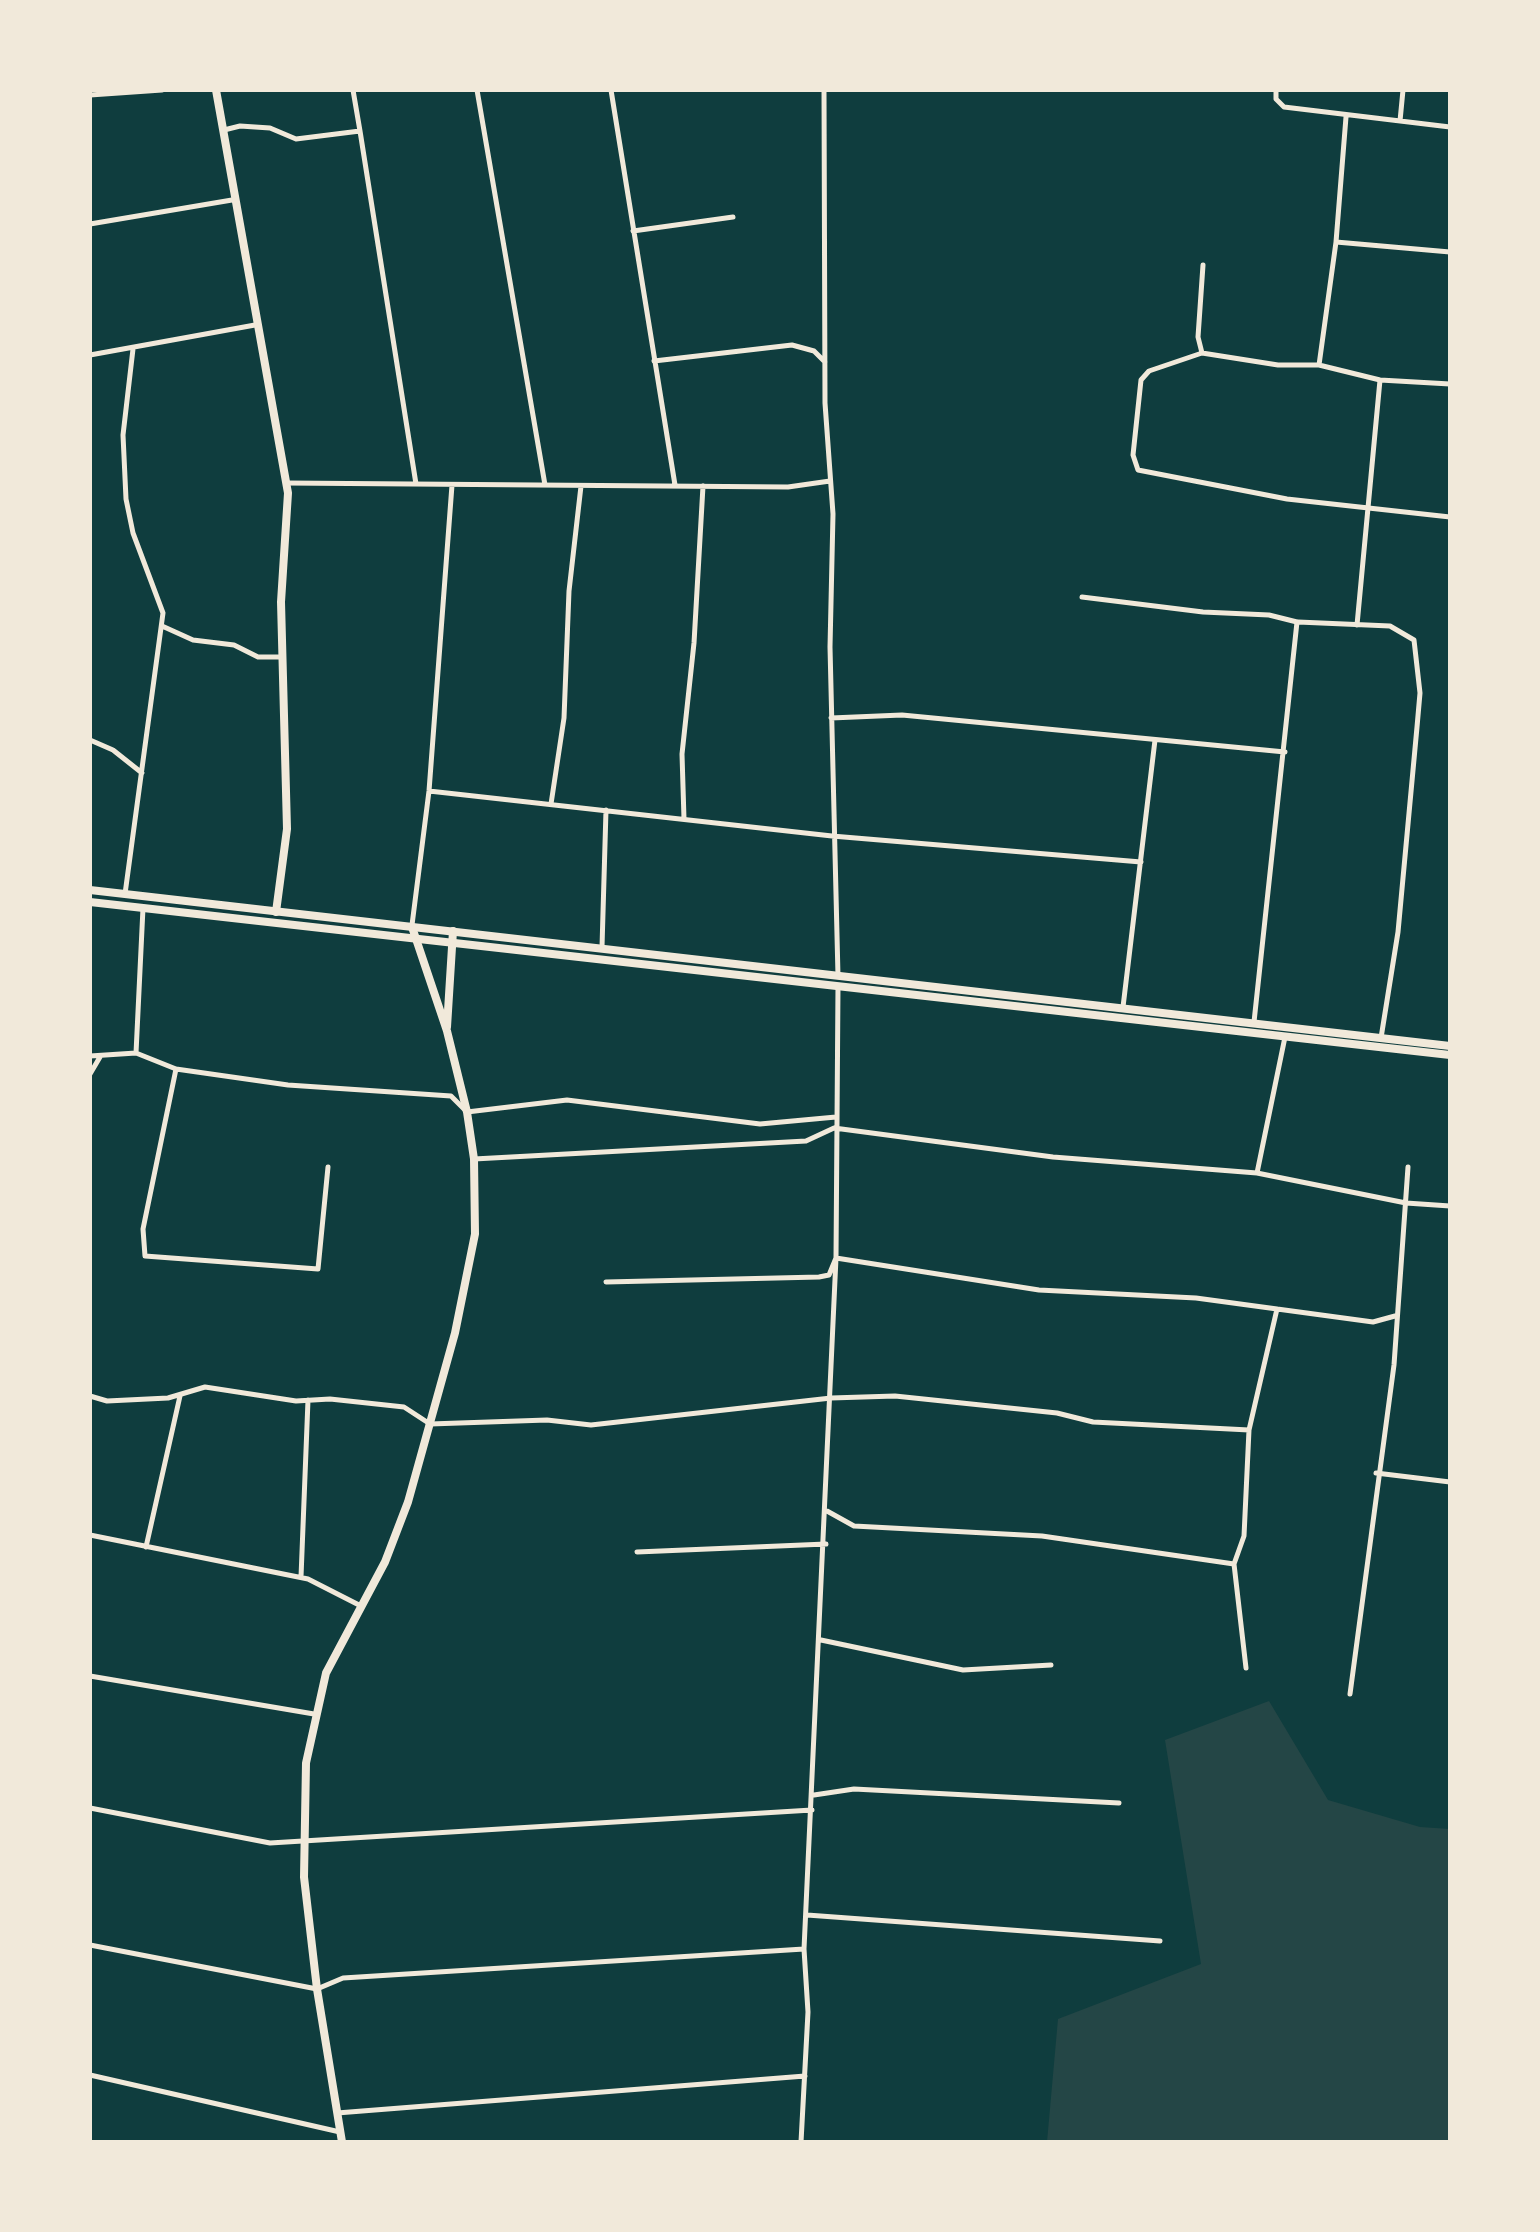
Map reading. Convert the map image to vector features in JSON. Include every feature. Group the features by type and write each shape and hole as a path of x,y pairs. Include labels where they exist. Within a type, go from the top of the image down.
{"main road":[{"path":"216,90 232,200 286,482 282,657 286,829 276,912"},
{"path":"90,890 602,948 1450,1055"},
{"path":"90,902 414,940 1123,1007 1450,1046"},
{"path":"341,2137 316,1989 302,1843 314,1714 326,1672 386,1562 408,1502 455,1333 475,1234 474,1159 467,1112 446,1031 412,928"},
{"path":"446,1031 452,931"}],"street":[{"path":"90,96 162,90"},
{"path":"354,90 416,484"},
{"path":"477,90 545,485"},
{"path":"610,90 675,485"},
{"path":"800,2142 805,2076 804,1949 814,1810 836,1258 838,980 832,836 824,90"},
{"path":"1276,90 1276,99 1284,107 1450,127"},
{"path":"1400,121 1403,90"},
{"path":"1319,365 1336,242 1346,117"},
{"path":"222,130 240,126 270,128 296,139 360,132"},
{"path":"90,224 232,200"},
{"path":"634,231 733,216"},
{"path":"1336,242 1450,252"},
{"path":"1202,265 1198,338 1202,353"},
{"path":"90,355 255,325"},
{"path":"654,361 792,345 814,351 826,363"},
{"path":"125,894 162,626 160,598 133,533 126,499 123,435 134,349"},
{"path":"1450,384 1380,380 1319,365 1264,363 1202,353 1149,371 1141,380 1133,455 1138,470 1288,498 1450,517"},
{"path":"1357,626 1380,380"},
{"path":"286,482 806,487 830,481"},
{"path":"412,928 429,791 452,486"},
{"path":"551,804 564,718 569,591 580,486"},
{"path":"684,819 682,754 687,674 694,643 703,486"},
{"path":"1082,598 1405,631 1414,640 1419,668 1398,932 1381,1038"},
{"path":"1254,1022 1297,622"},
{"path":"162,626 193,640 234,645 258,656 282,657"},
{"path":"831,718 902,715 1285,752"},
{"path":"90,740 113,750 142,773"},
{"path":"1123,1007 1155,740"},
{"path":"429,791 832,836 1141,862"},
{"path":"602,948 606,810"},
{"path":"136,1053 142,908"},
{"path":"1257,1173 1285,1036"},
{"path":"90,1056 136,1053 176,1069 288,1085 450,1096 467,1112 567,1100 760,1124 836,1117"},
{"path":"90,1074 100,1057"},
{"path":"176,1069 142,1229 145,1256 318,1269 328,1167"},
{"path":"474,1159 806,1141 834,1128 1053,1157 1257,1173 1406,1203 1450,1206"},
{"path":"1350,1694 1370,1565 1376,1472 1394,1365 1408,1166"},
{"path":"606,1282 819,1277 829,1275 836,1258"},
{"path":"836,1258 1039,1290 1196,1298 1373,1322 1396,1316"},
{"path":"1246,1668 1234,1564 1244,1536 1249,1430 1276,1309"},
{"path":"90,1396 107,1401 180,1396 205,1387 308,1400 404,1406 430,1424 547,1420 590,1425 831,1398 895,1396 1057,1413 1093,1422 1249,1430"},
{"path":"146,1547 180,1396"},
{"path":"301,1578 308,1400"},
{"path":"1376,1472 1450,1482"},
{"path":"827,1511 854,1526 1042,1536 1234,1564"},
{"path":"90,1535 301,1578 362,1606"},
{"path":"637,1552 826,1544"},
{"path":"821,1640 962,1670 1051,1665"},
{"path":"90,1676 314,1714"},
{"path":"814,1795 854,1789 1119,1804"},
{"path":"90,1808 270,1844 814,1810"},
{"path":"806,1915 1160,1941"},
{"path":"90,1945 316,1989 343,1978 804,1949"},
{"path":"90,2075 341,2137"},
{"path":"337,2113 805,2076"}],"shaded area":[{"path":"1269,1701 1328,1800 1420,1827 1450,1829 1450,2142 1047,2142 1058,2019 1201,1964 1165,1740"}]}
